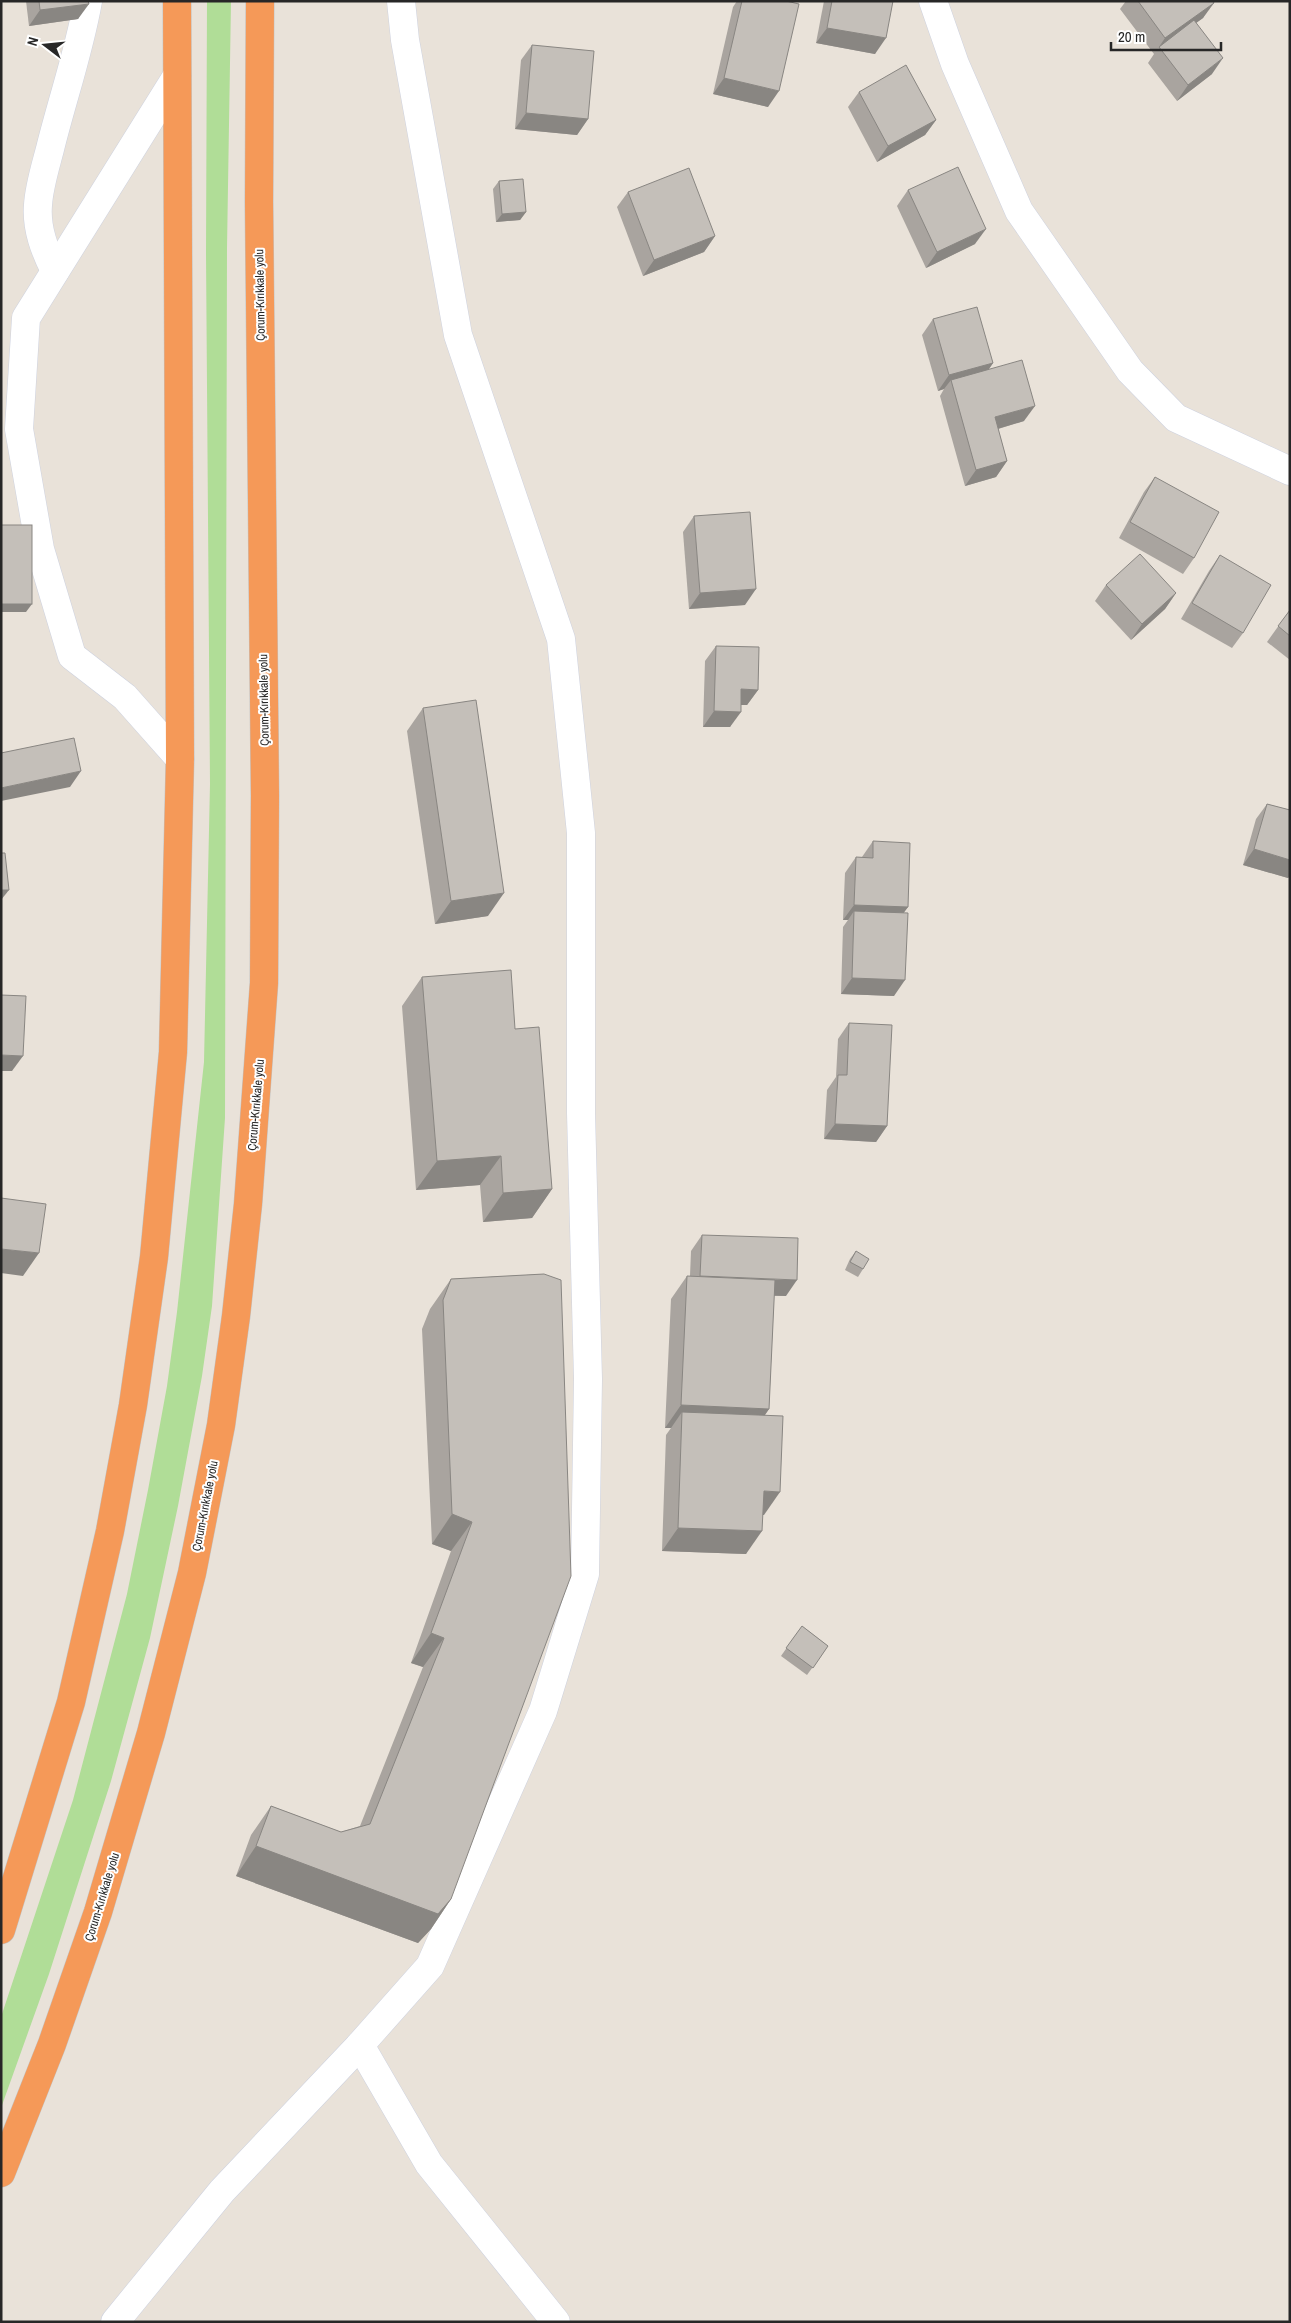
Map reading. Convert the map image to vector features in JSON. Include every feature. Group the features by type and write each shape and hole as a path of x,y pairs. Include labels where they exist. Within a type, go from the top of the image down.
{"highway":[{"path":"1,1930 15,1892 71,1702 110,1531 133,1405 154,1257 173,1052 180,759 177,1"},
{"name":"Çorum-Kırıkkale yolu","path":"1,2174 52,2044 98,1912 151,1733 192,1573 221,1425 236,1316 250,1185 264,983 265,796 259,202 260,1"}],"street":[{"path":"55,271 43,244 39,229 37,206 59,113 74,66 88,1"},
{"path":"114,2322 222,2192 360,2046 430,1966 543,1711 585,1574 588,1379 581,1113 581,833 561,639 458,335 404,40 401,1"},
{"path":"933,1 955,64 1019,211 1130,371 1176,418 1290,471"},
{"path":"177,76 26,318 19,429 40,548 72,656 125,697 180,759"},
{"path":"360,2046 429,2164 556,2322"}],"green space":[{"path":"207,1 231,1 227,248 225,1118 212,1306 202,1376 178,1506 150,1638 111,1781 49,1974 1,2108 1,2017 73,1800 127,1594 148,1490 167,1386 177,1312 204,1062 210,784 206,253"}],"building":[{"path":"39,1 88,1 89,4 40,10"},
{"path":"742,1 786,1 799,4 779,91 724,78"},
{"path":"832,1 893,1 886,38 827,28"},
{"path":"1138,1 1213,1 1214,3 1165,38"},
{"path":"1194,20 1223,58 1188,85 1159,47"},
{"path":"532,45 594,51 588,119 526,113"},
{"path":"906,65 936,120 888,146 859,92"},
{"path":"958,167 986,229 937,252 908,190"},
{"path":"689,168 715,236 654,260 628,192"},
{"path":"523,179 526,212 502,214 499,181"},
{"path":"977,307 993,363 949,375 933,319"},
{"path":"1022,360 1035,406 995,417 1007,461 976,470 951,380"},
{"path":"1155,477 1219,512 1194,558 1130,522"},
{"path":"750,512 756,589 700,593 694,516"},
{"path":"1,525 32,525 32,604 1,604"},
{"path":"1140,554 1176,593 1142,624 1106,585"},
{"path":"1220,555 1271,585 1243,633 1192,603"},
{"path":"1290,610 1290,636 1278,626"},
{"path":"716,646 759,647 758,690 741,689 741,712 714,711"},
{"path":"476,700 504,893 451,901 423,708"},
{"path":"74,738 81,771 1,788 1,753"},
{"path":"1267,804 1290,810 1290,860 1254,849"},
{"path":"873,841 910,843 908,907 854,905 856,857 873,858"},
{"path":"1,853 5,853 9,890 1,890"},
{"path":"854,911 908,913 905,980 852,978"},
{"path":"511,970 515,1029 539,1027 552,1189 503,1193 501,1156 437,1161 422,977"},
{"path":"1,995 26,996 23,1056 1,1055"},
{"path":"849,1023 892,1025 887,1126 835,1124 838,1075 847,1075"},
{"path":"1,1198 46,1204 39,1253 1,1249"},
{"path":"702,1235 798,1238 797,1280 700,1276"},
{"path":"856,1251 869,1259 863,1269 850,1262"},
{"path":"544,1274 561,1280 571,1576 451,1899 438,1914 256,1846 271,1806 341,1832 370,1824 444,1638 431,1633 472,1522 452,1514 443,1300 451,1279"},
{"path":"687,1276 775,1280 769,1409 681,1405"},
{"path":"682,1412 783,1416 780,1492 764,1491 762,1531 678,1528"},
{"path":"802,1626 828,1646 813,1668 786,1648"}]}
